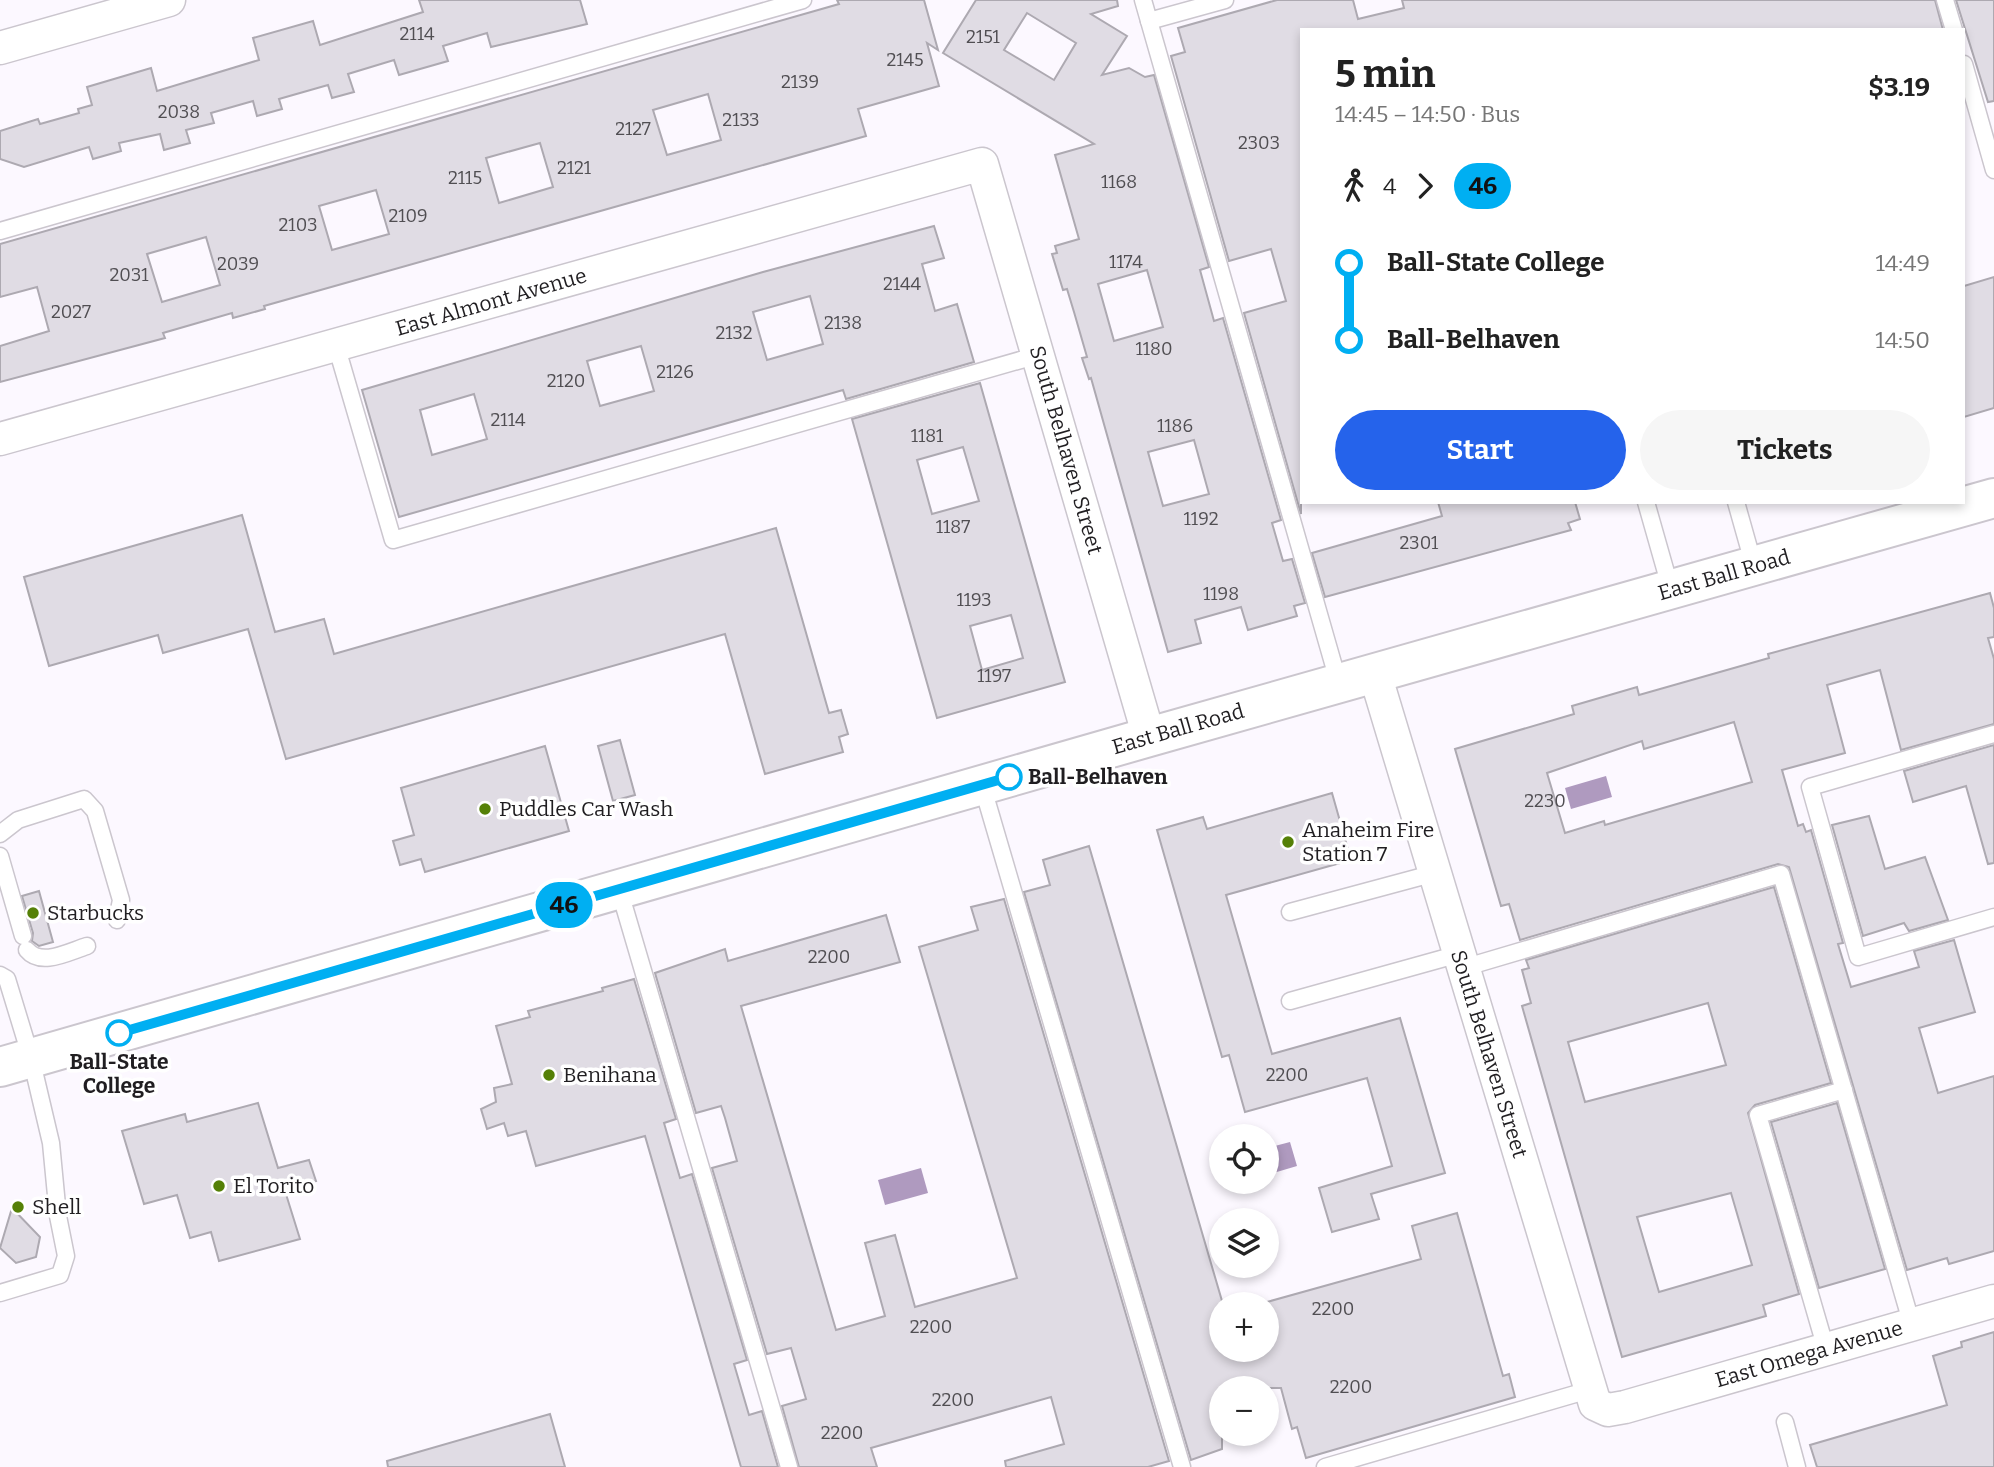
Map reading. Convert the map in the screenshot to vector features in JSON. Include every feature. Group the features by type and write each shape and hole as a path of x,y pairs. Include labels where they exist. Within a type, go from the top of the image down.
{"main road":[{"name":"East Ball Road","path":"15,1063 1149,737 1994,498"}],"street":[{"path":"0,48 169,0"},
{"name":"East Almont Avenue","path":"0,439 982,164"},
{"name":"South Belhaven Street","path":"982,164 1149,737"},
{"name":"South Belhaven Street","path":"1375,674 1589,1390"},
{"name":"East Omega Avenue","path":"1589,1390 1595,1404 1608,1410 1625,1407 1994,1301"}],"lane":[{"path":"0,231 803,0"},
{"path":"1143,0 1339,685"},
{"path":"1149,21 1225,0"},
{"path":"1945,0 1953,28"},
{"path":"1965,68 1994,170"},
{"path":"336,345 393,540 1038,355"},
{"path":"1647,504 1671,590"},
{"path":"1737,504 1754,566"},
{"path":"1994,734 1810,787 1858,957 1994,917"},
{"path":"982,785 1182,1467"},
{"path":"0,834 18,820 84,799 95,811 121,900 117,920"},
{"path":"0,856 25,943 32,956 45,959 87,946"},
{"path":"1290,912 1435,873"},
{"path":"1290,1000 1461,961 1781,874 1912,1325"},
{"path":"619,889 789,1467"},
{"path":"0,975 7,979 15,1063 51,1143 58,1216 66,1256 60,1275 0,1293"},
{"path":"1826,1349 1758,1115 1844,1090"},
{"path":"1325,1467 1589,1390"},
{"path":"1785,1422 1797,1467"}],"shaded area":[{"path":"1606,776 1612,797 1571,809 1565,788"},
{"path":"1290,1142 1297,1166 1279,1171 1279,1145"},
{"path":"921,1168 928,1193 885,1205 878,1180"}],"building":[{"path":"419,0 580,0 587,24 491,47 487,33 443,46 448,61 399,75 394,60 348,74 354,92 332,98 328,85 279,99 282,109 257,116 253,101 211,113 214,123 186,130 190,143 164,150 160,134 119,143 121,151 93,159 89,147 24,167 0,159 0,131 38,119 40,124 79,113 78,109 92,105 87,87 151,68 157,91 259,60 253,38 313,21 320,45 423,12"},
{"path":"837,0 924,0 938,50 927,43 939,86 858,109 866,136 264,306 265,309 233,318 232,313 163,333 165,338 0,382 0,346 49,331 37,287 0,297 0,244 839,4","holes":["708,94 721,140 667,155 653,110","540,143 553,187 499,203 486,158","376,190 389,234 332,250 319,206","206,237 220,285 162,302 147,254"]},
{"path":"976,0 1117,0 1118,6 1091,14 1127,36 1102,75 1129,68 1145,77 1154,75 1209,267 1200,270 1214,321 1223,318 1281,520 1272,523 1283,561 1292,559 1305,603 1294,606 1297,616 1248,630 1241,607 1195,620 1201,643 1168,652 1091,378 1089,379 1082,358 1087,357 1074,312 1067,289 1063,290 1052,254 1057,253 1055,246 1079,239 1055,155 1094,144 943,53","holes":["1027,13 1076,43 1054,80 1004,50","1147,270 1163,327 1114,341 1098,284","1194,440 1209,494 1163,506 1148,452"]},
{"path":"1277,0 1353,0 1358,19 1404,8 1402,0 1935,0 1942,28 1300,28 1301,514 1244,313 1286,301 1271,249 1229,261 1171,56 1185,52 1178,28"},
{"path":"1956,0 1994,0 1994,101 1988,102"},
{"path":"934,226 944,258 922,264 935,311 957,304 974,362 846,399 843,390 399,517 362,390 763,272","holes":["810,296 823,344 767,360 753,312","641,346 654,391 600,406 587,361","474,394 487,439 432,455 420,410"]},
{"path":"1994,277 1994,408 1965,417 1965,286"},
{"path":"980,383 1065,682 937,718 852,419","holes":["963,447 979,501 932,514 917,460","1011,615 1023,658 982,670 970,626"]},
{"path":"1439,504 1576,504 1580,519 1568,523 1571,530 1325,597 1312,553 1442,516"},
{"path":"242,515 275,632 324,619 334,654 776,528 829,713 841,710 848,734 839,737 843,752 765,774 725,634 286,759 248,629 163,653 158,635 49,666 24,577"},
{"path":"1990,593 1994,608 1994,637 1988,638 1994,659 1994,724 1901,750 1880,670 1827,685 1845,753 1782,770 1798,826 1803,824 1806,832 1811,830 1843,943 1838,944 1851,987 1919,967 1914,951 1954,940 1975,1012 1919,1028 1938,1093 1994,1076 1994,1251 1949,1264 1947,1258 1907,1270 1789,867 1778,864 1520,940 1509,904 1501,906 1455,749 1574,714 1572,706 1637,687 1639,695 1769,658 1768,654","holes":["1734,722 1752,782 1605,825 1604,821 1565,833 1547,773 1642,741 1644,749"]},
{"path":"620,740 635,795 613,801 598,746"},
{"path":"1994,745 1994,863 1988,864 1966,786 1913,802 1904,771"},
{"name":"Puddles Car Wash","path":"545,746 569,831 425,872 421,859 400,865 393,841 414,835 401,788"},
{"path":"1332,793 1351,860 1226,895 1272,1054 1400,1018 1445,1173 1371,1194 1379,1219 1332,1232 1319,1188 1392,1166 1367,1078 1245,1112 1229,1055 1222,1057 1157,830 1203,817 1207,829"},
{"path":"1869,816 1885,869 1925,857 1948,920 1909,931 1904,923 1863,936 1832,825"},
{"path":"1089,846 1209,1257 1209,1278 1215,1278 1219,1292 1209,1292 1209,1362 1279,1362 1279,1299 1421,1259 1412,1226 1457,1213 1503,1376 1509,1374 1515,1397 1306,1458 1297,1427 1292,1429 1279,1388 1279,1376 1209,1376 1209,1446 1222,1446 1222,1449 1191,1460 1024,892 1050,885 1043,860"},
{"path":"1774,887 1831,1083 1755,1105 1748,1113 1799,1294 1763,1305 1766,1316 1622,1357 1522,1006 1531,1003 1522,970 1529,968 1526,960","holes":["1708,1003 1726,1065 1585,1102 1568,1042","1731,1193 1752,1265 1659,1292 1637,1217"]},
{"path":"39,891 53,942 39,946 32,941 33,933 22,896"},
{"path":"1004,899 1169,1461 1148,1467 1006,1467 1005,1461 1064,1444 1051,1397 871,1448 877,1467 799,1467 782,1406 806,1399 791,1348 767,1354 712,1168 737,1161 725,1118 721,1106 696,1113 655,973 725,949 728,961 886,915 900,962 741,1006 836,1330 885,1316 865,1243 895,1235 915,1307 1017,1278 919,947 978,930 971,907"},
{"path":"634,979 676,1119 664,1123 680,1178 692,1174 747,1360 734,1364 749,1415 762,1411 778,1467 741,1467 645,1136 536,1166 526,1131 508,1136 504,1123 487,1129 481,1109 496,1102 494,1088 512,1084 496,1026 530,1017 528,1011 603,991 602,988"},
{"name":"El Torito","path":"258,1103 278,1168 309,1160 316,1181 285,1191 300,1239 219,1261 211,1232 190,1238 177,1195 144,1204 122,1131 185,1114 187,1122"},
{"path":"1837,1103 1885,1269 1819,1288 1771,1122"},
{"path":"12,1208 40,1237 36,1257 16,1263 0,1248"},
{"path":"1994,1332 1994,1467 1817,1467 1810,1445 1947,1405 1933,1356 1962,1347 1961,1342"},
{"path":"550,1414 565,1467 388,1467 387,1461"}],"bus line":[{"name":"46","path":"119,1033 1009,777"}],"place":[{"name":"Ball-Belhaven","path":"1009,777"},
{"name":"Puddles Car Wash","path":"485,809"},
{"name":"Anaheim Fire Station 7","path":"1288,842"},
{"name":"Starbucks","path":"33,913"},
{"name":"Ball-State College","path":"119,1033"},
{"name":"Benihana","path":"549,1075"},
{"name":"El Torito","path":"219,1186"},
{"name":"Shell","path":"18,1207"}]}
